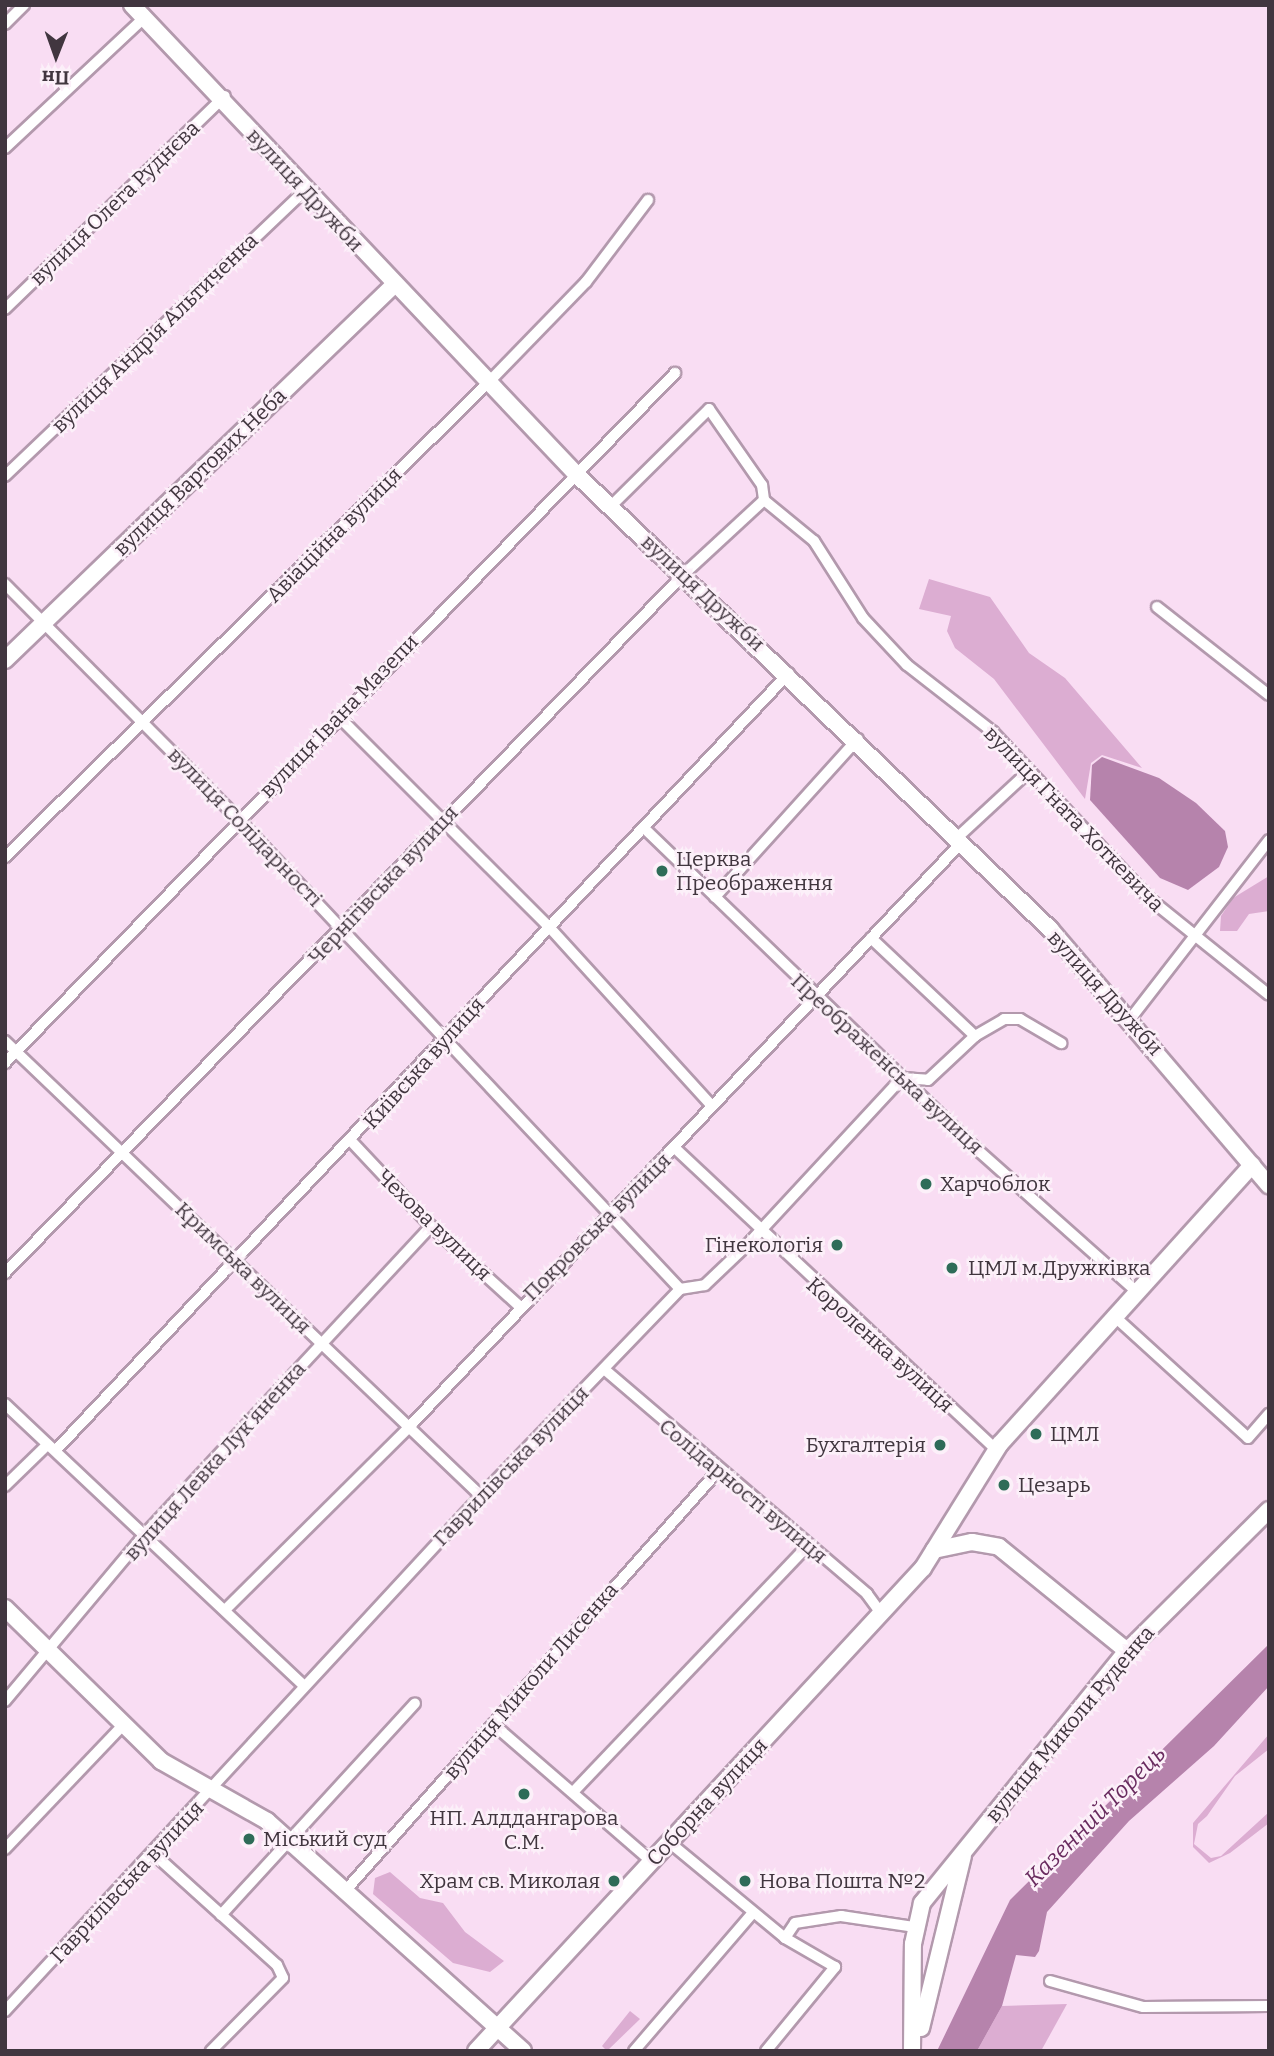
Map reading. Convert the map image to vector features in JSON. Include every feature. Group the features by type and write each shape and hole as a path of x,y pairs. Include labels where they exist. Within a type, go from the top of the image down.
{"street":[{"path":"5,23 24,5"},
{"name":"вулиця Дружби","path":"132,5 223,98 305,190 487,384 577,475 789,673 961,839 1131,1018 1269,1185"},
{"path":"5,148 144,18"},
{"name":"вулиця Олега Руднєва","path":"5,309 223,98"},
{"name":"вулиця Андрія Альтиченка","path":"5,476 305,190"},
{"name":"Авіаційна вулиця","path":"5,857 487,384 586,282 648,200"},
{"name":"вулиця Вартових Неба","path":"5,660 395,284"},
{"name":"вулиця Івана Мазепи","path":"5,1063 338,716 675,373"},
{"name":"вулиця Гната Хоткевича","path":"611,506 709,409 762,485 764,500 814,541 863,618 907,666 993,732 1027,773 1193,938 1269,995"},
{"name":"Чернігівська вулиця","path":"5,1273 343,930 440,824 684,574 764,500"},
{"name":"вулиця Солідарності","path":"5,584 145,722 239,820 611,1210 680,1289"},
{"path":"1157,607 1269,695"},
{"name":"Київська вулиця","path":"5,1486 52,1447 352,1142 444,1037 551,929 789,673"},
{"path":"338,716 440,824 551,929 710,1104"},
{"path":"715,897 858,739"},
{"name":"Покровська вулиця","path":"225,1610 412,1424 518,1305 611,1210 676,1149 710,1104 1027,773"},
{"name":"Преображенська вулиця","path":"645,829 902,1078 1137,1292"},
{"path":"1131,1018 1269,840"},
{"path":"871,938 975,1036"},
{"path":"902,1078 928,1080 975,1036 1004,1019 1020,1020 1061,1043"},
{"name":"Кримська вулиця","path":"5,1041 322,1344 412,1424 481,1496"},
{"name":"Гаврилівська вулиця","path":"6,2008 216,1788 304,1686 481,1496 680,1289 705,1285 902,1078"},
{"name":"Чехова вулиця","path":"352,1142 431,1226 518,1305"},
{"name":"Короленка вулиця","path":"676,1149 759,1226 773,1247 997,1450"},
{"name":"Соборна вулиця","path":"476,2051 881,1614 934,1550 997,1450 1114,1316 1252,1165"},
{"name":"вулиця Левка Лук'яненка","path":"5,1701 51,1653 145,1534 431,1226"},
{"path":"1114,1316 1248,1438 1269,1414"},
{"name":"Солідарності вулиця","path":"604,1369 718,1471 808,1545 881,1614"},
{"path":"5,1404 304,1686"},
{"name":"вулиця Миколи Лисенка","path":"345,1891 718,1471"},
{"name":"вулиця Миколи Руденка","path":"915,1927 922,1903 1127,1651 1269,1510"},
{"path":"934,1550 972,1542 999,1547 1127,1651"},
{"path":"576,1789 808,1545"},
{"path":"5,1608 161,1761 216,1788 292,1844 523,2051"},
{"path":"221,1915 292,1844 305,1819 415,1703"},
{"path":"494,1722 606,1814 608,1825"},
{"path":"494,1722 652,1861"},
{"path":"5,1849 124,1724"},
{"path":"669,1842 760,1924 835,1967 766,2051"},
{"name":"вулиця Миколи Руденка","path":"914,2051 964,1851"},
{"path":"153,1854 221,1915 283,1978 211,2051"},
{"path":"634,2051 751,1916"},
{"path":"785,1938 795,1923 841,1916 915,1927 914,2051"},
{"path":"1050,1981 1143,2007 1269,2006"}],"shaded area":[{"path":"929,579 990,597 1029,653 1065,678 1142,768 1102,755 1091,763 1085,799 994,679 955,648 947,631 951,616 919,609"},
{"path":"1269,876 1269,911 1249,914 1237,931 1220,931 1221,916 1233,898"},
{"path":"1269,1734 1269,1749 1235,1776 1207,1816 1198,1824 1194,1844 1211,1858 1221,1856 1269,1812 1269,1823 1230,1853 1209,1863 1193,1847 1193,1823"},
{"path":"390,1872 420,1898 443,1903 465,1932 504,1961 490,1972 453,1963 373,1894 375,1878"},
{"path":"1067,2004 1041,2051 977,2051 1002,2006"},
{"path":"630,2011 640,2019 607,2051 602,2046"}],"water":[{"path":"1102,757 1159,778 1196,803 1225,831 1228,847 1219,867 1188,890 1160,878 1090,800 1092,765"},
{"name":"Казенний Торець","path":"1269,1644 1269,1686 1214,1746 1129,1821 1047,1912 1039,1951 1035,1957 1016,1955 1002,2006 977,2051 937,2051 1010,1900"}],"place":[{"name":"Церква Преображення","path":"662,871"},
{"name":"Харчоблок","path":"926,1184"},
{"name":"Гінекологія","path":"837,1245"},
{"name":"ЦМЛ м.Дружківка","path":"952,1268"},
{"name":"ЦМЛ","path":"1036,1434"},
{"name":"Бухгалтерія","path":"940,1445"},
{"name":"Цезарь","path":"1004,1485"},
{"name":"НП. Алддангарова С.М.","path":"524,1794"},
{"name":"Міський суд","path":"249,1839"},
{"name":"Храм св. Миколая","path":"614,1881"},
{"name":"Нова Пошта №2","path":"745,1881"}]}
